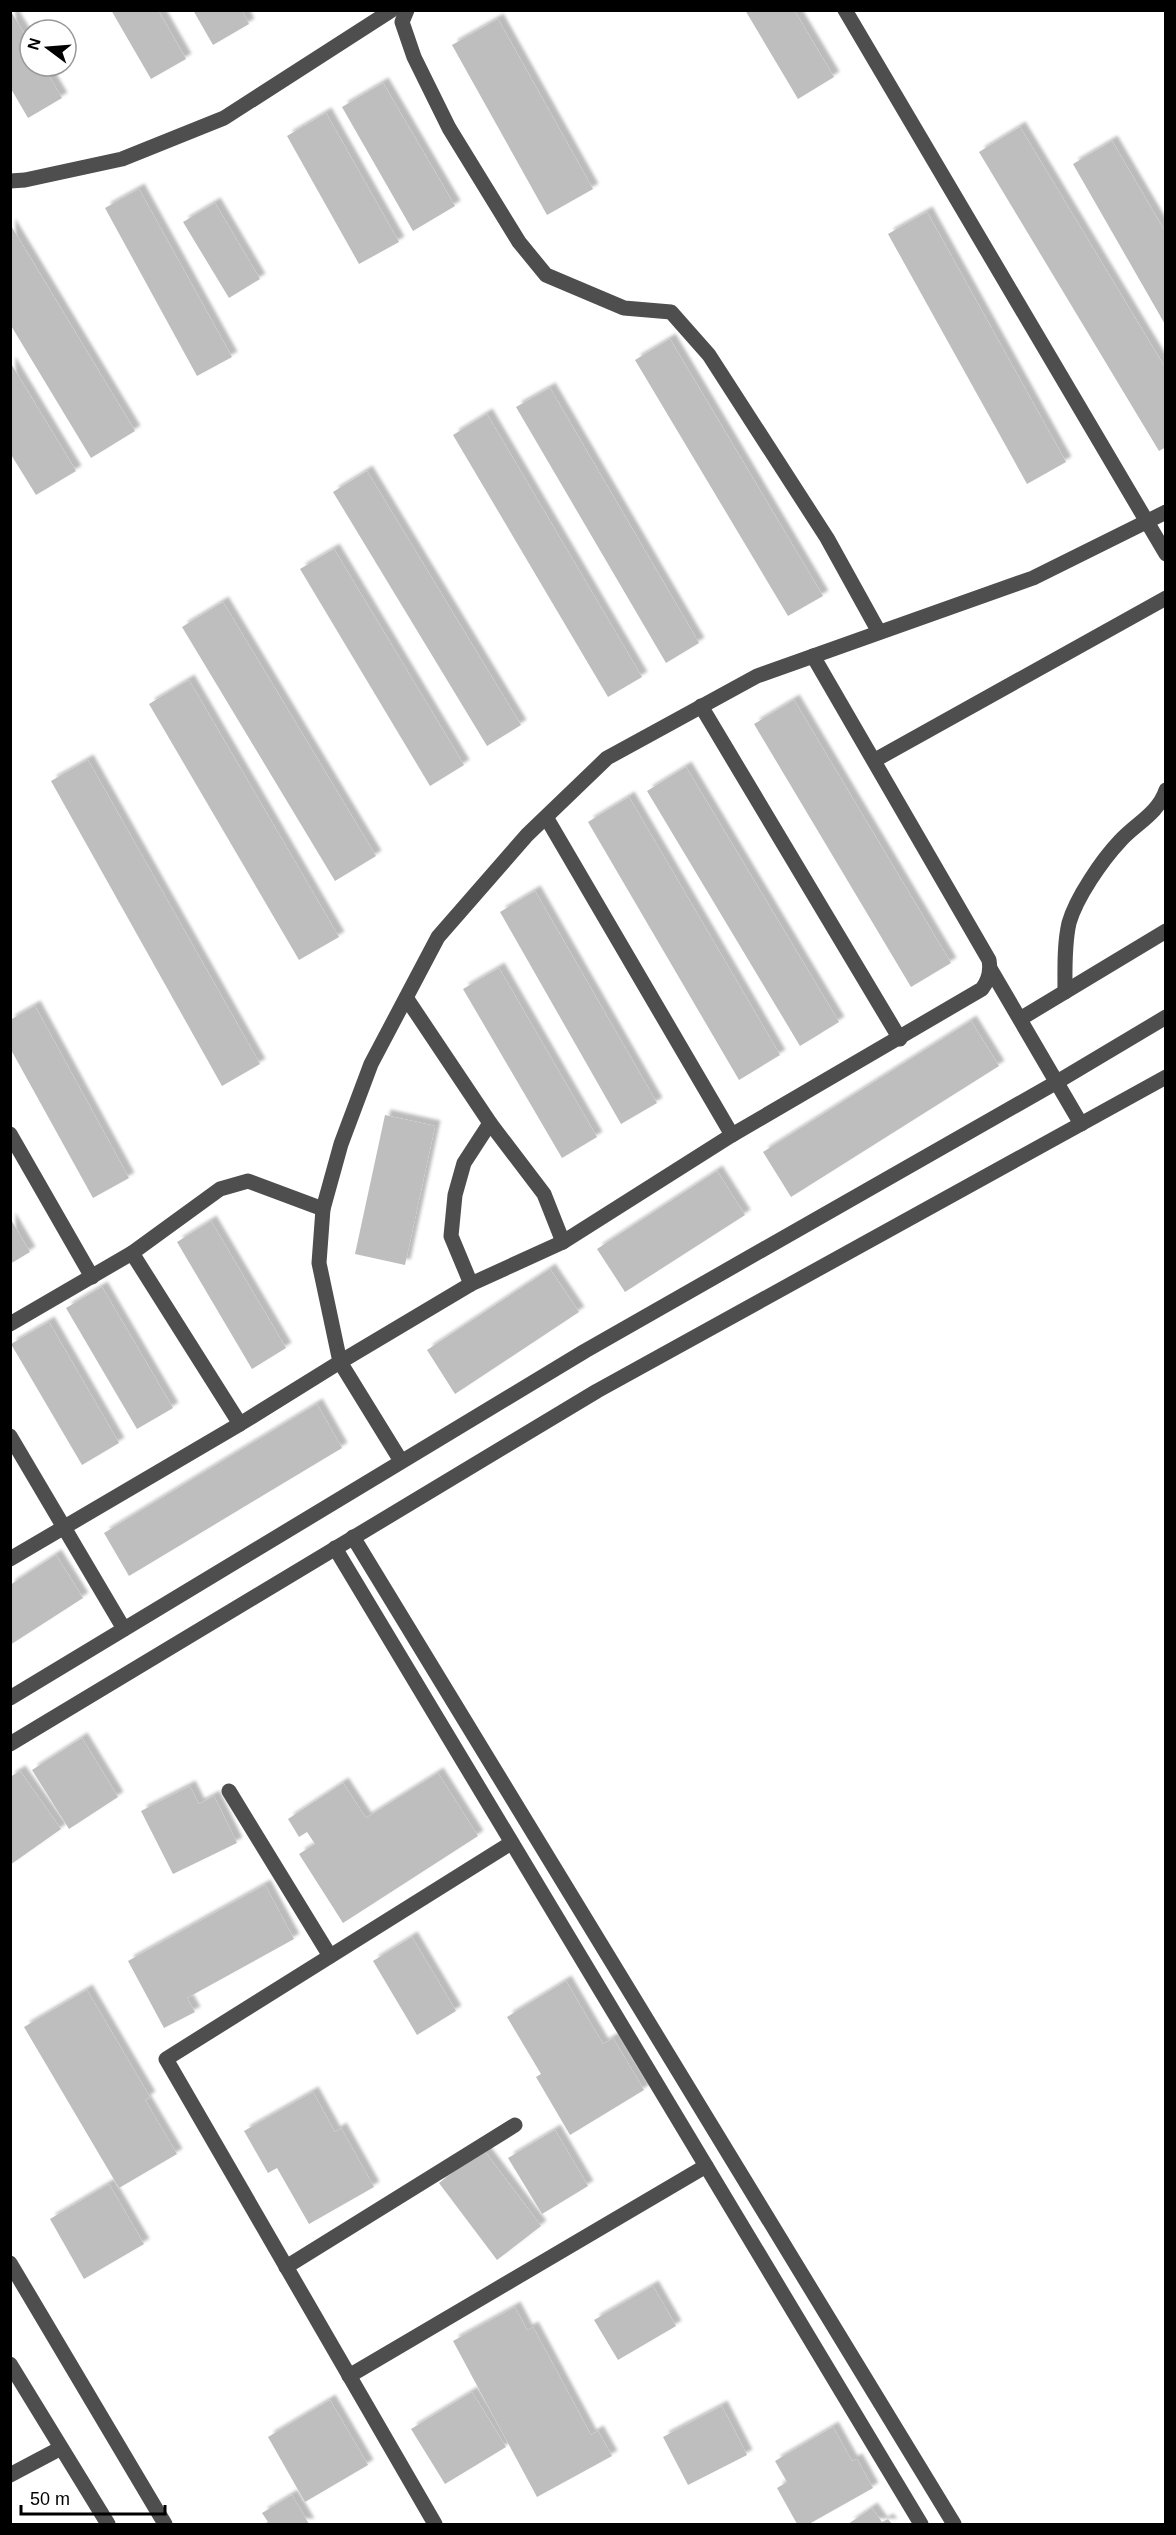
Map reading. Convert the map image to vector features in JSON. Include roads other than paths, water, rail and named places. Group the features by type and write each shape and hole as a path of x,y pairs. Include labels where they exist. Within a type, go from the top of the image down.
{"street":[{"path":"10,181 25,180 122,159 224,118 393,10"},
{"path":"407,10 402,22 414,57 449,128 519,242 546,275 624,308 671,312 709,355 827,538 879,632"},
{"path":"845,10 1166,554"},
{"path":"401,1461 340,1362 319,1263 323,1209 341,1144 371,1065 438,937 527,835 607,758 757,676 1033,578 1166,512"},
{"path":"875,760 1166,598"},
{"path":"813,656 875,760 989,960 991,970 1081,1124"},
{"path":"701,706 900,1039"},
{"path":"1065,992 1069,923 1079,899 1120,840 1146,819 1166,790"},
{"path":"546,817 732,1135"},
{"path":"1020,1019 1166,931"},
{"path":"10,1558 240,1424 471,1284 563,1242 732,1135 900,1039 982,989 991,970"},
{"path":"407,999 490,1123 544,1194 563,1242"},
{"path":"10,1698 585,1351 1057,1082 1166,1017"},
{"path":"10,1744 597,1391 1166,1077"},
{"path":"471,1284 451,1236 454,1205 464,1163 490,1123"},
{"path":"10,1134 92,1276"},
{"path":"10,1324 132,1253 220,1189 248,1181 323,1209"},
{"path":"132,1253 240,1424"},
{"path":"10,1436 124,1629"},
{"path":"353,1537 954,2524"},
{"path":"335,1548 921,2524"},
{"path":"230,1791 330,1956"},
{"path":"435,2524 166,2059 511,1843"},
{"path":"286,2267 515,2125"},
{"path":"349,2376 706,2166"},
{"path":"10,2263 165,2524"},
{"path":"10,2364 108,2524"},
{"path":"10,2475 61,2448"}]}
